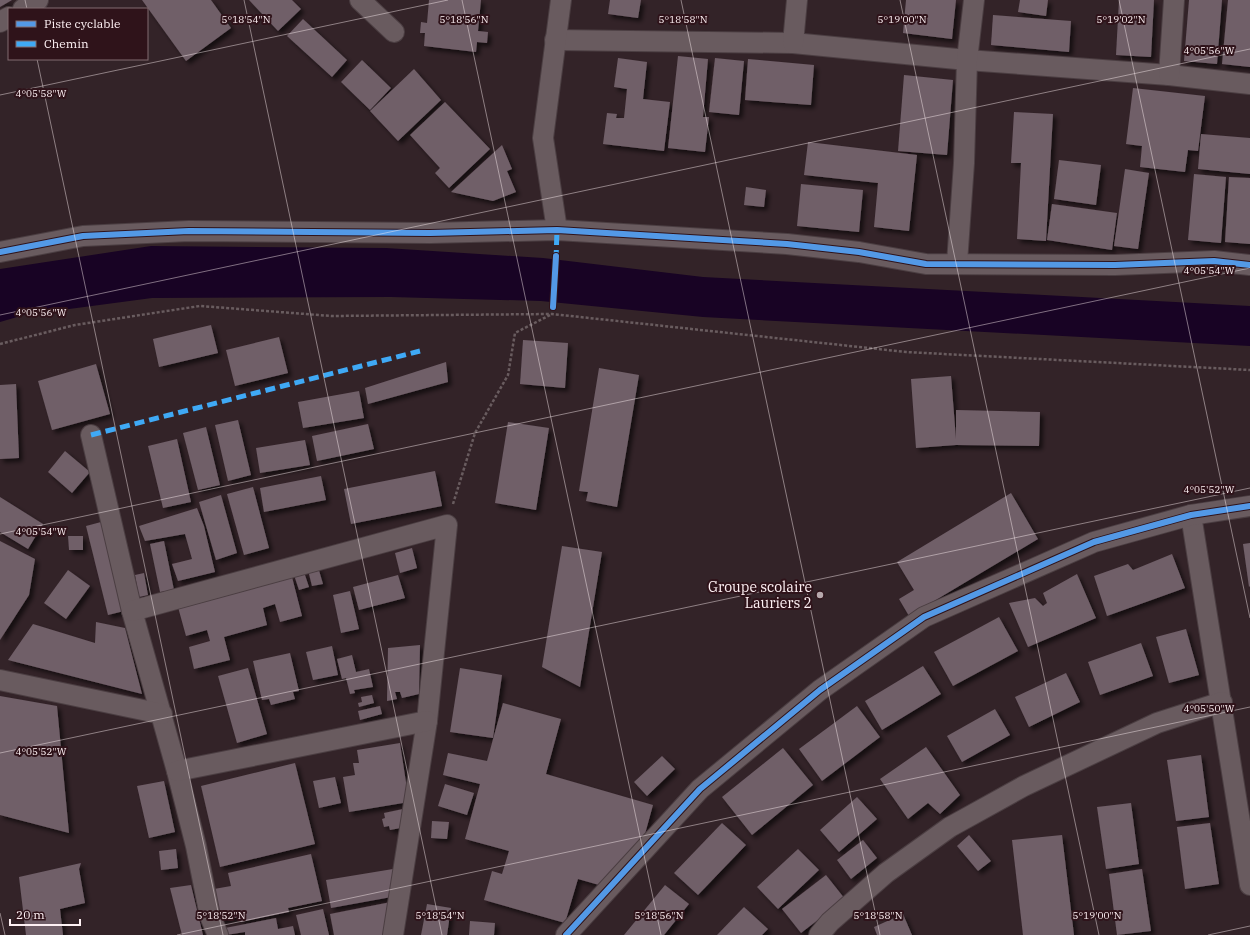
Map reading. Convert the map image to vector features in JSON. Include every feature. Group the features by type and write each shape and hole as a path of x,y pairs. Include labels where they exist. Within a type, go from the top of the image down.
{"street":[{"path":"24,8 38,0"},
{"path":"360,0 394,32"},
{"path":"557,230 543,138 561,0"},
{"path":"793,43 797,0"},
{"path":"957,263 964,163 967,60 974,0"},
{"path":"1169,75 1174,0"},
{"path":"555,40 793,43 967,60 1169,75 1250,84"},
{"path":"0,252 83,236 182,231 430,232 557,230 787,244 859,252 926,264 1115,265 1214,261 1250,265"},
{"path":"91,435 132,611 177,771 196,846 210,916 218,935"},
{"path":"566,935 700,789 820,690 924,618 1094,542 1191,515 1250,506"},
{"path":"1191,515 1250,884"},
{"path":"132,611 447,525 427,721 393,935"},
{"path":"0,680 162,714"},
{"path":"819,935 830,922 886,873 950,827 1024,786 1150,726 1222,702"},
{"path":"177,771 427,721"}],"path":[{"path":"0,344 75,325 200,306 332,316 552,314 906,352 1250,370"},
{"path":"447,525 474,433 508,375 515,333 552,314"}],"shaded area":[{"path":"151,246 386,248 543,258 703,277 1250,306 1250,346 703,317 541,301 391,297 152,298 24,315 0,322 0,269"}],"building":[{"path":"0,0 12,0 0,7"},
{"path":"142,0 211,0 231,28 186,61"},
{"path":"249,0 292,0 301,9 278,31"},
{"path":"429,0 481,0 478,31 488,32 487,43 477,42 476,52 424,46 425,33 420,33 421,22 427,23"},
{"path":"610,0 641,0 638,18 608,14"},
{"path":"906,0 956,0 952,39 903,33"},
{"path":"1020,0 1048,0 1046,16 1018,12"},
{"path":"1119,0 1154,0 1151,57 1116,55"},
{"path":"1189,0 1222,0 1217,64 1184,61"},
{"path":"1228,0 1250,0 1250,67 1222,64"},
{"path":"993,15 1071,21 1069,52 991,45"},
{"path":"303,19 347,60 332,77 287,36"},
{"path":"678,56 708,59 703,117 709,117 705,152 668,148"},
{"path":"618,58 647,62 643,99 670,102 664,151 603,144 607,113 617,114 616,118 624,118 627,89 614,87"},
{"path":"715,58 744,61 739,115 709,112"},
{"path":"748,59 814,65 811,105 745,100"},
{"path":"362,60 391,88 370,110 341,82"},
{"path":"414,69 441,100 398,141 370,111"},
{"path":"904,75 953,80 947,155 898,151"},
{"path":"1133,88 1205,96 1198,151 1188,150 1185,172 1140,167 1142,146 1126,144"},
{"path":"445,102 490,149 449,188 435,173 440,168 410,135"},
{"path":"1014,112 1053,114 1046,241 1017,239 1021,163 1011,163"},
{"path":"1201,134 1250,138 1250,174 1198,169"},
{"path":"808,142 917,155 909,231 874,227 878,183 804,175"},
{"path":"502,145 512,169 507,171 516,192 493,201 451,192"},
{"path":"1059,160 1101,165 1096,205 1054,199"},
{"path":"1125,169 1149,173 1138,249 1114,246"},
{"path":"1194,174 1226,177 1221,243 1188,240"},
{"path":"1229,177 1250,178 1250,244 1225,242"},
{"path":"801,184 863,190 859,232 797,226"},
{"path":"746,187 766,190 764,207 744,205"},
{"path":"1052,204 1117,213 1112,250 1047,240"},
{"path":"211,325 218,353 159,367 153,339"},
{"path":"279,337 288,373 235,386 226,350"},
{"path":"523,340 568,343 565,388 520,384"},
{"path":"446,362 448,382 368,404 365,388"},
{"path":"96,364 110,414 52,430 38,381"},
{"path":"599,368 639,375 617,507 586,501 588,492 579,491"},
{"path":"951,376 956,439 956,410 1040,412 1039,446 956,445 916,448 911,379"},
{"path":"16,384 19,458 0,459 0,385"},
{"path":"359,391 364,418 303,428 298,402"},
{"path":"238,420 251,475 228,481 215,425"},
{"path":"508,422 549,428 536,510 495,503"},
{"path":"368,424 374,449 317,461 312,436"},
{"path":"206,427 220,485 198,490 183,433"},
{"path":"177,439 191,502 163,508 148,446"},
{"path":"305,440 310,465 260,473 256,448"},
{"path":"65,451 90,472 72,493 48,472"},
{"path":"435,471 442,506 351,524 344,489"},
{"path":"321,476 326,500 264,512 260,488"},
{"path":"253,487 269,548 244,555 227,494"},
{"path":"1011,493 1038,539 909,616 899,599 914,590 897,562"},
{"path":"221,495 237,553 216,560 199,502"},
{"path":"0,497 43,524 28,549 0,532"},
{"path":"197,508 204,526 215,572 178,581 172,564 192,559 185,534 145,541 139,526"},
{"path":"101,522 124,611 108,615 86,526"},
{"path":"68,536 83,536 83,550 69,550"},
{"path":"0,541 35,559 29,595 0,640"},
{"path":"164,541 174,590 160,592 150,544"},
{"path":"1250,543 1250,586 1249,587 1243,544"},
{"path":"562,546 602,552 580,687 542,667"},
{"path":"412,548 417,568 400,573 395,553"},
{"path":"1172,554 1185,588 1107,616 1094,576 1128,564 1133,570"},
{"path":"318,567 323,584 312,586 308,570"},
{"path":"68,570 90,586 66,619 44,603"},
{"path":"304,572 309,587 299,590 294,575"},
{"path":"144,573 148,595 139,597 135,575"},
{"path":"1077,574 1096,618 1028,647 1009,603 1035,598 1043,606 1047,603 1043,593"},
{"path":"398,575 405,598 359,610 353,587"},
{"path":"292,577 302,616 280,622 275,604 263,608 267,625 224,637 230,660 194,669 189,647 210,641 207,630 186,636 178,607"},
{"path":"350,591 359,629 341,633 333,595"},
{"path":"999,617 1018,651 953,686 934,652"},
{"path":"96,622 125,628 142,694 8,660 33,624 95,643"},
{"path":"1186,629 1199,675 1169,683 1156,637"},
{"path":"1141,643 1153,676 1100,695 1088,662"},
{"path":"420,645 419,694 402,698 400,692 395,692 397,699 387,701 388,648"},
{"path":"332,646 338,675 313,680 306,652"},
{"path":"290,653 299,691 293,692 295,699 271,705 269,699 262,700 253,661"},
{"path":"352,655 356,672 369,669 373,687 354,690 355,693 350,694 346,678 342,679 337,659"},
{"path":"923,666 941,694 882,730 865,701"},
{"path":"248,668 267,734 237,743 218,676"},
{"path":"460,668 502,675 493,738 450,732"},
{"path":"1066,673 1080,702 1029,727 1015,697"},
{"path":"372,695 374,703 359,707 358,703 362,702 361,697"},
{"path":"0,696 57,706 69,833 0,815"},
{"path":"503,703 561,719 546,774 653,805 637,863 621,859 613,889 578,879 565,923 484,900 492,871 502,874 509,851 465,839 480,784 443,775 448,753 487,761"},
{"path":"380,706 382,714 360,720 358,711"},
{"path":"857,706 880,737 822,781 799,749"},
{"path":"995,709 1010,735 962,762 947,736"},
{"path":"400,743 409,802 349,812 343,777 355,775 353,763 359,763 357,750"},
{"path":"926,747 960,795 940,814 928,803 908,819 880,779"},
{"path":"783,748 813,785 752,835 722,797"},
{"path":"1201,755 1209,817 1176,821 1167,760"},
{"path":"662,756 675,769 647,796 634,782"},
{"path":"295,763 315,844 220,867 201,786"},
{"path":"335,777 341,803 319,808 313,781"},
{"path":"164,781 175,832 149,838 137,786"},
{"path":"445,784 474,793 467,815 438,806"},
{"path":"857,797 877,819 839,852 820,830"},
{"path":"1131,803 1139,864 1106,869 1097,807"},
{"path":"403,809 406,827 390,830 389,826 384,827 382,819 385,818 384,813"},
{"path":"432,821 449,822 447,839 431,838"},
{"path":"722,823 746,845 698,895 674,873"},
{"path":"1210,823 1219,884 1185,889 1177,827"},
{"path":"969,835 991,861 978,871 957,846"},
{"path":"1062,835 1074,935 1023,935 1012,840"},
{"path":"863,840 877,858 851,879 837,860"},
{"path":"176,849 178,868 161,870 159,851"},
{"path":"798,849 819,870 778,909 757,887"},
{"path":"311,854 322,901 288,908 289,912 241,922 239,917 220,921 214,889 231,886 228,873"},
{"path":"81,863 79,869 85,903 60,909 63,935 26,935 19,877"},
{"path":"393,869 397,896 331,908 326,880"},
{"path":"1142,869 1151,931 1117,935 1109,874"},
{"path":"826,875 845,899 801,933 782,909"},
{"path":"191,885 203,935 182,935 170,888"},
{"path":"665,885 689,904 664,935 624,935"},
{"path":"391,902 397,935 334,935 330,914"},
{"path":"427,904 451,908 447,935 421,935"},
{"path":"744,907 768,929 762,935 717,935"},
{"path":"323,909 329,935 301,935 296,915"},
{"path":"903,914 912,935 877,935 874,927"},
{"path":"276,918 278,929 293,926 295,935 245,935 245,932 226,935 225,928"},
{"path":"470,921 495,923 494,935 469,935"}],"marked path":[{"path":"556,260 557,230"},
{"path":"91,435 420,351"}],"cycle path":[{"path":"0,252 83,236 189,231 430,233 557,230 787,244 859,252 926,264 1115,265 1214,261 1250,265"},
{"path":"553,307 556,256"},
{"path":"566,935 700,789 820,690 924,617 1094,542 1191,515 1250,506"}],"place":[{"name":"Groupe scolaire Lauriers 2","path":"820,595"}]}
